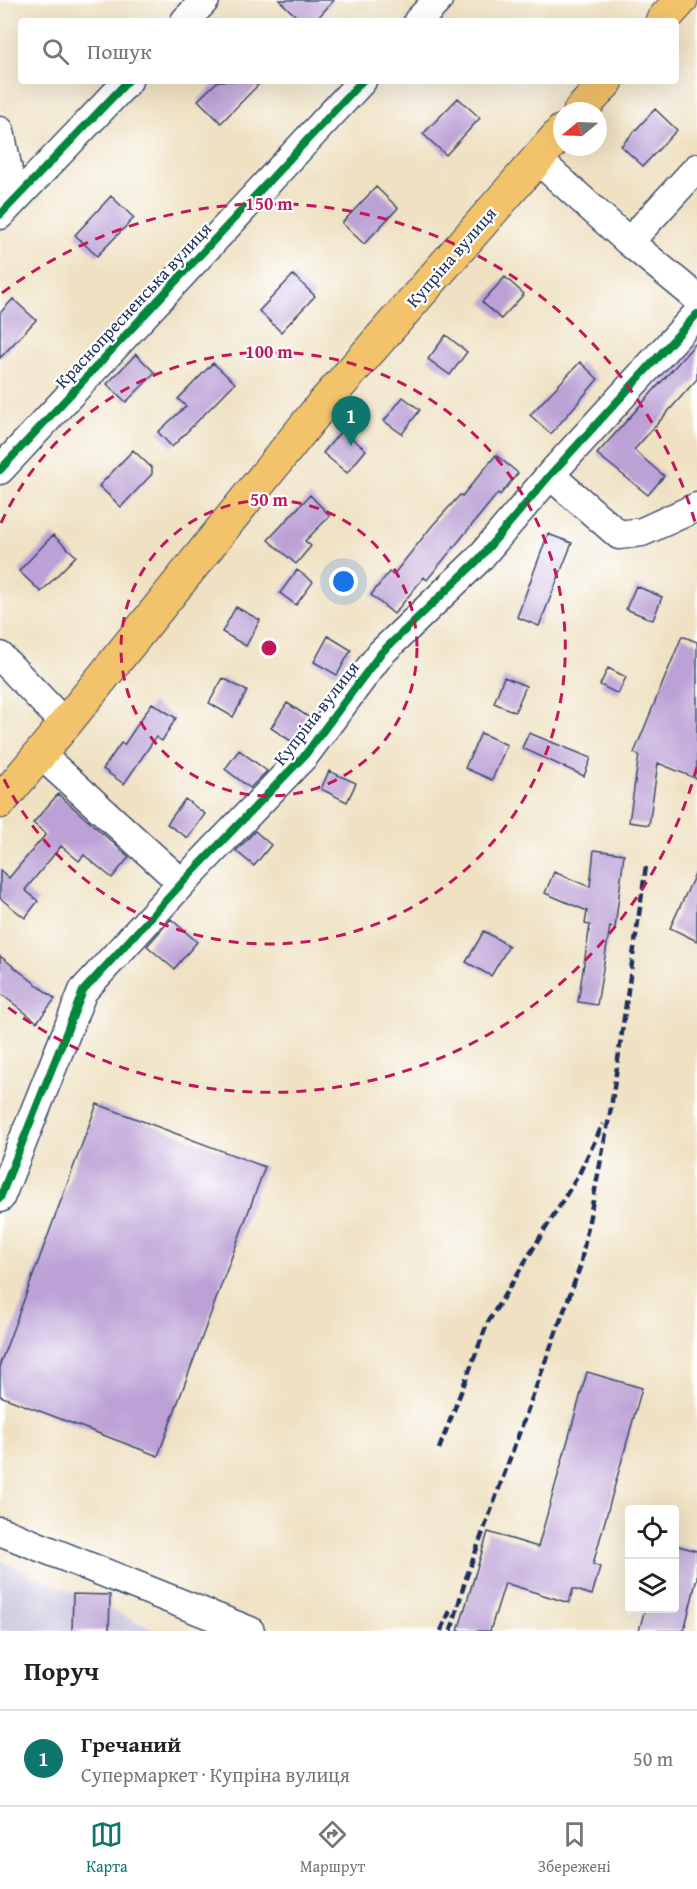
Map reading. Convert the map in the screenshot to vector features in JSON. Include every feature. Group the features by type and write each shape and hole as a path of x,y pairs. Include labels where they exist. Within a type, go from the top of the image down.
{"main road":[{"path":"665,18 681,0"},
{"path":"588,102 605,84"},
{"name":"Купріна вулиця","path":"0,802 322,405 553,141"}],"street":[{"path":"188,18 205,0"},
{"path":"421,18 438,0"},
{"path":"7,207 125,84"},
{"name":"Краснопресненська вулиця","path":"0,470 359,84"},
{"path":"0,131 7,207"},
{"path":"537,159 629,242 697,298"},
{"path":"629,242 697,168"},
{"name":"Купріна вулиця","path":"0,1198 83,991 182,883 306,755 381,653 478,560 550,475 697,314"},
{"path":"550,475 619,535 642,532 697,507"},
{"path":"0,656 65,724"},
{"path":"40,754 182,883"},
{"path":"0,1531 250,1631"}],"shaded area":[{"path":"0,1560 157,1631 0,1631"}],"building":[{"path":"279,0 334,0 318,18 298,18"},
{"path":"215,84 259,84 221,123 198,100"},
{"path":"458,98 480,118 446,155 423,134"},
{"path":"655,109 677,130 643,166 621,146"},
{"path":"376,187 398,208 364,244 342,223"},
{"path":"111,196 134,218 97,256 75,235"},
{"path":"293,275 315,296 281,332 259,311"},
{"path":"505,277 524,294 501,319 482,302"},
{"path":"13,299 36,320 0,358 0,313"},
{"path":"446,335 467,352 450,375 428,359"},
{"path":"697,342 697,379 634,450 664,476 648,495 597,454"},
{"path":"136,354 155,373 126,402 107,384"},
{"path":"580,362 598,379 551,434 530,415"},
{"path":"213,363 235,383 172,447 158,432 186,406 178,399"},
{"path":"403,397 420,410 402,434 384,421"},
{"path":"342,430 366,450 347,473 323,453"},
{"path":"133,450 152,468 152,474 121,507 99,486"},
{"path":"496,455 518,473 500,495 498,493 427,580 424,577 394,614 371,595 389,572 393,575 432,526 460,495 462,496"},
{"path":"310,495 330,516 305,541 311,546 296,564 268,540"},
{"path":"548,534 572,543 539,626 517,617"},
{"path":"53,535 76,556 41,592 19,571"},
{"path":"297,570 313,582 296,605 280,593"},
{"path":"636,586 662,597 653,620 626,609"},
{"path":"236,607 260,620 246,646 222,632"},
{"path":"328,636 351,650 337,675 314,662"},
{"path":"682,636 697,642 697,779 658,763 649,825 629,822 639,755 634,753"},
{"path":"608,668 626,677 618,694 600,685"},
{"path":"504,677 526,686 515,712 494,703"},
{"path":"223,678 247,691 233,717 209,703"},
{"path":"152,703 176,718 162,741 156,737 124,784 103,769 121,743 124,745"},
{"path":"287,703 310,718 294,743 271,728"},
{"path":"481,733 507,745 492,780 465,768"},
{"path":"529,733 591,758 584,776 522,748"},
{"path":"239,750 267,771 250,788 225,769"},
{"path":"329,771 356,783 347,802 321,789"},
{"path":"58,794 129,857 112,878 84,855 79,861 61,846 25,890 38,901 25,918 0,898 0,870 9,878 46,834 33,823"},
{"path":"185,799 205,814 188,838 167,824"},
{"path":"255,831 271,845 254,866 236,851"},
{"path":"594,850 624,854 615,928 610,927 597,1005 578,1002 590,925 585,924 587,911 545,893 554,872 590,887"},
{"path":"697,870 697,941 670,928"},
{"path":"171,919 197,942 174,969 147,946"},
{"path":"484,931 509,946 491,976 466,962"},
{"path":"0,956 55,999 37,1022 0,993"},
{"path":"97,1104 265,1167 158,1456 0,1396 0,1364"},
{"path":"587,1372 642,1388 593,1564 600,1567 592,1595 573,1589 569,1603 505,1583 490,1631 458,1631 488,1532 538,1547"},
{"path":"679,1546 697,1551 697,1578 684,1631 639,1631 644,1613 679,1613"},
{"path":"73,1594 110,1595 109,1631 72,1631"}],"railway":[{"path":"451,1631 465,1581 580,1267 611,1108 646,866"},
{"path":"439,1449 488,1322 579,1174 603,1124"},
{"path":"441,1631 450,1611"}],"cycle path":[{"path":"0,215 125,84"},
{"path":"0,470 359,84"},
{"path":"0,1198 83,991 182,883 305,755 381,653 478,560 550,475 697,314"}],"place":[{"name":"Гречаний","path":"351,446"}]}
